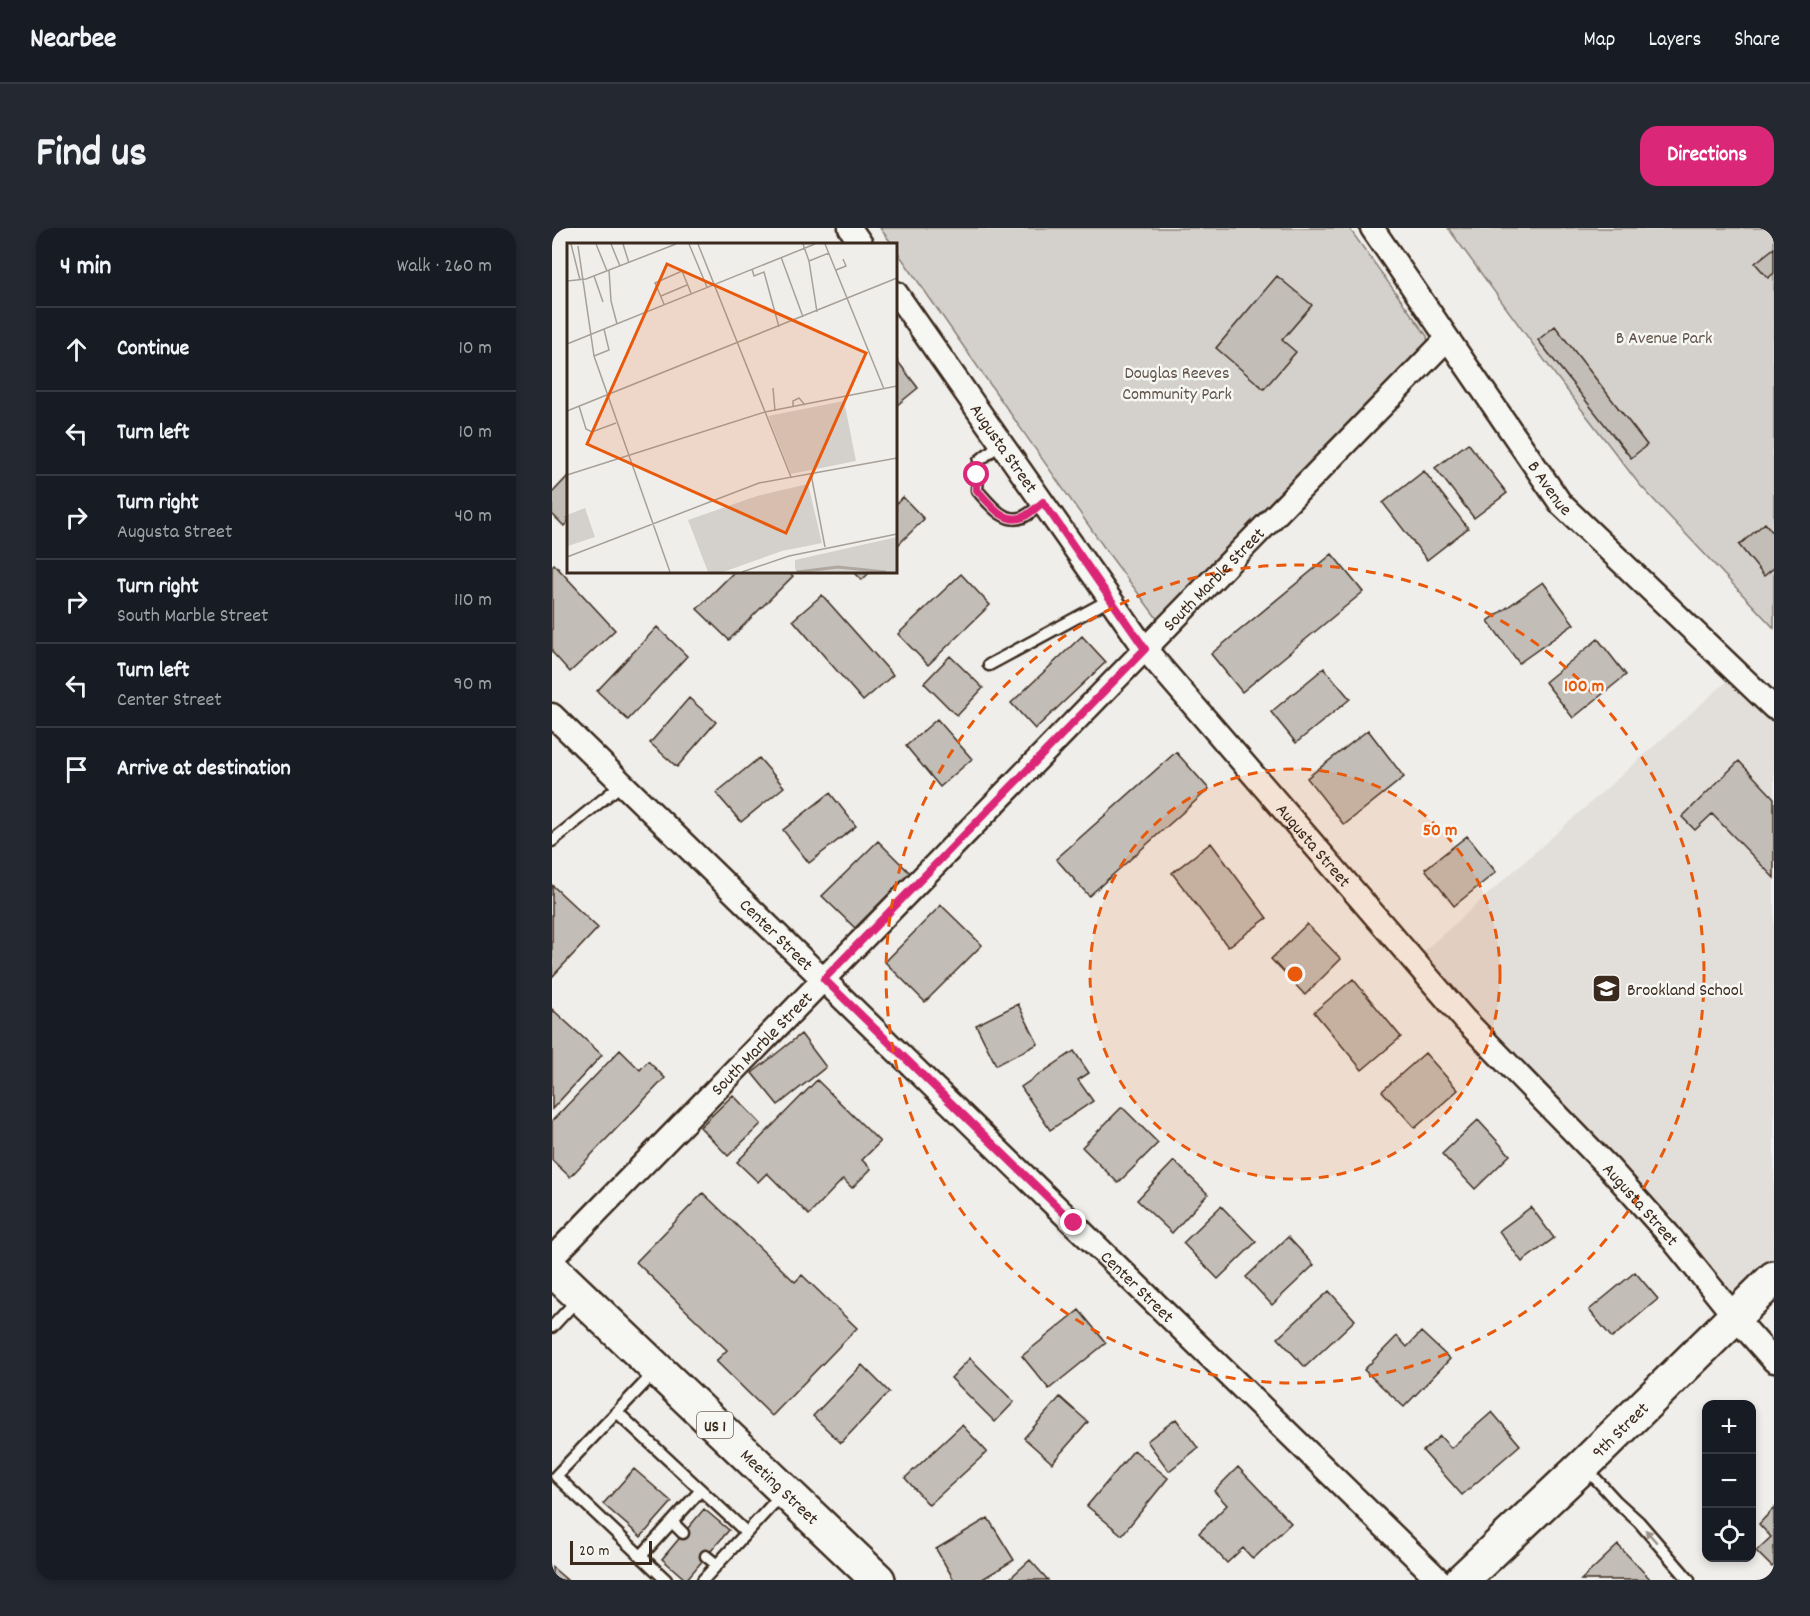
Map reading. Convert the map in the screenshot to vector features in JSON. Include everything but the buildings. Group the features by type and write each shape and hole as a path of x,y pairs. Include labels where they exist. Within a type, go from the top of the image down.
{"main road":[{"name":"Meeting Street","path":"552,1269 878,1580"},
{"name":"9th Street","path":"1462,1580 1584,1465 1774,1278"}],"street":[{"path":"850,228 860,243"},
{"name":"B Avenue","path":"1377,230 1447,339 1561,504 1774,708"},
{"name":"Augusta Street","path":"897,294 1145,649 1464,1018 1610,1169 1668,1234 1774,1361"},
{"name":"South Marble Street","path":"552,1258 1447,339"},
{"name":"Center Street","path":"552,715 1439,1580"}],"lane":[{"path":"1001,443 979,461 977,490 995,510 1011,519 1023,517 1043,502"},
{"path":"989,665 1111,599"},
{"path":"552,841 622,784"},
{"path":"552,1327 581,1296"},
{"path":"657,1370 556,1476 666,1580"},
{"path":"618,1413 746,1532"},
{"path":"1584,1465 1616,1501 1639,1522 1689,1580"},
{"path":"641,1556 701,1490"},
{"path":"703,1580 785,1491"},
{"path":"672,1522 683,1533"},
{"path":"706,1556 717,1564"}],"shaded area":[{"name":"Brookland School","path":"1737,672 1774,708 1774,1278 1735,1317 1414,960"}],"green space":[{"name":"Douglas Reeves Community Park","path":"880,228 1349,228 1427,336 1428,346 1159,621 1108,553 897,251 897,243 891,243"},
{"name":"B Avenue Park","path":"1448,228 1774,228 1774,628 1639,484 1556,376"}],"place":[{"name":"Brookland School","path":"1606,989"}],"route":[{"path":"977,475 977,490 995,510 1011,519 1023,517 1043,502 1145,649 824,979 1074,1223"}]}
